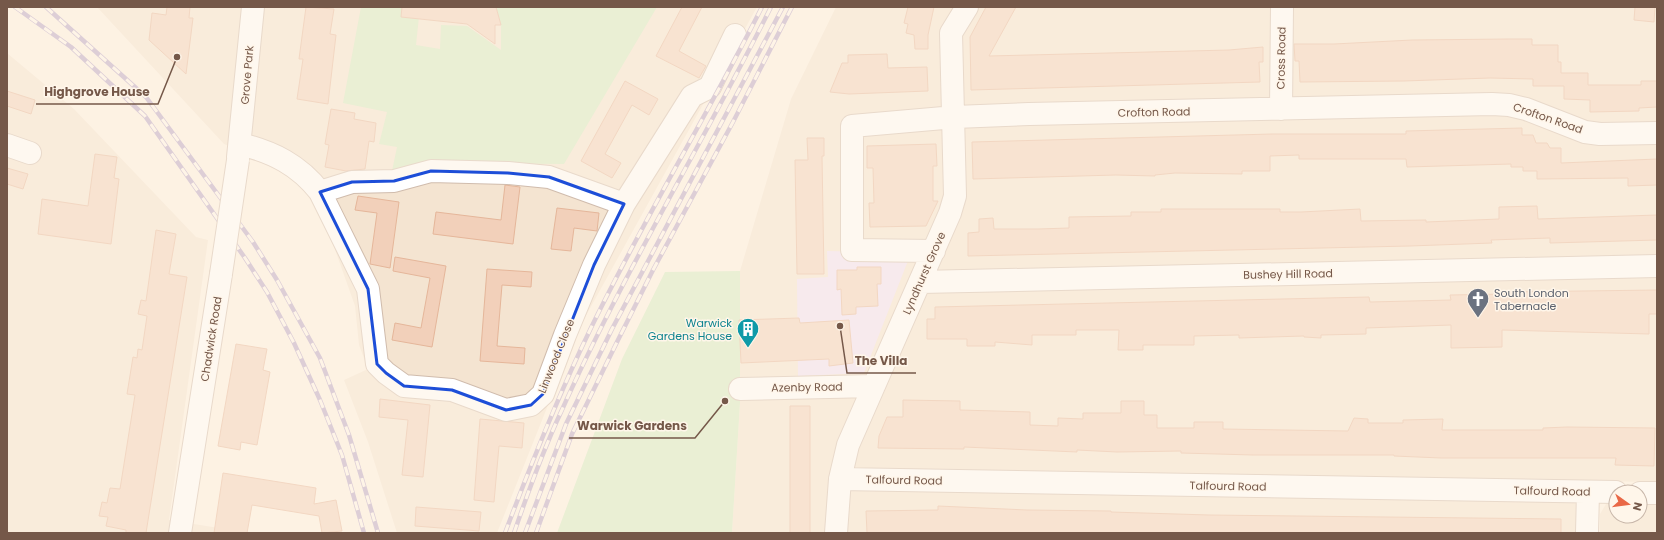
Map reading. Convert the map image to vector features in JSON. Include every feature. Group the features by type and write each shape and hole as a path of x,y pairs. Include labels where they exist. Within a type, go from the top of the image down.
{"street":[{"name":"Grove Park","path":"239,152 252,7"},
{"name":"Lyndhurst Grove","path":"836,533 840,479 848,445 934,251 956,196 955,117 951,33 967,7"},
{"name":"Cross Road","path":"1281,109 1282,7"},
{"name":"Linwood Close","path":"239,152 276,155 291,164 310,179 320,192 368,289 377,364 386,373 404,386 452,390 506,410 531,406 544,394 565,335 594,265 624,204 692,96 710,87 735,34"},
{"name":"Crofton Road","path":"934,251 852,250 852,126 955,117 1504,104 1537,112 1585,132 1600,134 1657,133"},
{"path":"7,145 30,153"},
{"name":"Chadwick Road","path":"180,533 239,152"},
{"path":"320,192 352,182 394,181 431,171 508,173 549,177 624,204"},
{"name":"Bushey Hill Road","path":"920,282 1657,266"},
{"name":"Azenby Road","path":"740,389 874,386"},
{"name":"Talfourd Road","path":"840,479 1608,492"},
{"path":"1587,533 1588,492"}],"highlighted area":[{"path":"431,171 508,173 549,177 624,204 594,265 543,394 531,405 506,410 452,390 404,386 386,373 377,364 368,289 320,192 352,182 394,181"}],"shaded area":[{"path":"97,7 757,7 578,330 497,533 397,533 368,442 344,380 368,369 359,345 355,306 333,244 302,184 272,163 224,144"},
{"path":"836,7 1657,7 1657,482 1585,481 1583,533 732,533 740,403 740,271 791,99"},
{"path":"7,53 74,109 196,237 208,240 169,520 250,533 7,533"},
{"path":"827,251 911,253 864,373 798,376 797,279 828,277"},
{"path":"1606,504 1608,504 1608,524 1648,524 1648,504 1657,505 1657,533 1600,533 1600,514"}],"green space":[{"path":"361,7 420,7 416,45 440,49 441,25 467,26 501,50 501,25 496,7 657,7 564,164 432,163 392,171 397,147 379,144 387,112 343,103"},
{"path":"740,271 740,403 732,533 557,533 622,359 665,272"}],"building":[{"path":"167,7 190,7 189,18 193,18 186,74 149,40 152,13 166,15"},
{"path":"306,7 334,9 330,34 336,35 328,104 297,99 303,59 299,59"},
{"path":"402,7 496,7 501,25 495,25 495,44 467,24 401,17"},
{"path":"682,7 702,7 679,51 706,66 699,78 656,56"},
{"path":"908,7 934,7 928,35 928,49 915,49 914,35 906,33 908,24 904,23"},
{"path":"986,7 1016,7 989,56 1229,50 1263,47 1263,62 1259,62 1260,82 971,90 970,37"},
{"path":"1635,7 1655,7 1654,22 1634,20"},
{"path":"1532,39 1532,45 1558,45 1558,62 1561,62 1561,73 1588,73 1588,85 1641,85 1641,81 1657,81 1657,107 1639,108 1639,111 1590,112 1590,100 1564,99 1564,86 1533,86 1533,79 1490,78 1300,82 1299,61 1295,61 1294,44 1334,44 1412,40"},
{"path":"887,54 888,68 927,67 928,91 849,94 830,92 842,63 848,63 848,55"},
{"path":"625,81 658,99 649,115 632,105 605,154 621,163 612,178 581,161"},
{"path":"7,91 35,100 31,114 7,106"},
{"path":"331,109 355,113 354,119 376,123 374,142 369,141 365,169 346,171 325,167 329,145 325,144"},
{"path":"1522,128 1522,135 1533,135 1536,143 1547,143 1550,148 1561,148 1561,163 1657,159 1657,185 1628,186 1628,178 1537,179 1537,171 1523,171 1523,167 1511,167 1511,164 1407,167 1406,159 1299,159 1299,155 1270,156 1270,171 1242,171 1242,174 1175,173 1155,176 1116,175 973,179 972,142 1272,134 1406,134 1406,131"},
{"path":"807,138 824,138 824,156 822,156 824,274 797,274 795,160 808,160"},
{"path":"936,144 937,166 933,166 933,201 938,201 926,226 870,227 869,203 874,203 873,168 867,168 867,146"},
{"path":"95,154 117,157 114,178 119,179 111,244 38,234 42,199 88,206"},
{"path":"7,168 28,174 23,189 7,184"},
{"path":"505,185 520,187 513,244 433,234 436,212 501,220"},
{"path":"358,196 399,202 390,268 370,264 377,213 355,210"},
{"path":"1537,206 1538,219 1657,215 1657,240 1550,243 1550,238 1491,240 1492,243 1410,246 968,256 968,233 979,232 979,219 993,218 994,229 1038,229 1069,228 1069,217 1131,216 1131,212 1161,212 1161,209 1280,209 1280,212 1301,212 1360,209 1361,221 1426,220 1426,222 1499,219 1499,207"},
{"path":"557,208 599,213 597,231 574,228 571,251 551,249"},
{"path":"156,230 176,234 169,274 187,277 146,533 126,533 126,530 106,526 108,517 99,516 102,502 107,503 110,488 120,489 135,395 127,394 133,357 137,358 138,349 142,350 147,316 138,314 141,300 146,301"},
{"path":"395,257 446,266 432,347 392,340 395,323 421,328 430,278 393,271"},
{"path":"857,267 881,267 881,284 877,284 878,306 856,307 856,314 842,315 841,289 837,290 837,270 857,270"},
{"path":"487,269 532,272 531,287 502,285 497,346 525,348 524,364 480,361"},
{"path":"1657,290 1657,314 1649,314 1649,334 1502,330 1502,347 1451,348 1451,325 1366,328 1366,334 1321,335 1321,338 1304,336 1239,338 1239,335 1194,336 1194,345 1143,345 1143,350 1118,350 1119,330 1076,330 1076,335 1032,335 1032,345 995,342 995,346 967,346 967,339 927,339 927,319 935,319 935,307 1369,297 1370,302 1451,300 1450,295 1507,294 1506,292"},
{"path":"799,318 800,323 849,320 853,363 829,366 829,359 741,363 739,320"},
{"path":"236,344 267,349 263,370 270,372 257,445 241,442 240,450 218,446"},
{"path":"380,399 430,405 423,477 402,475 408,420 379,417"},
{"path":"903,400 960,401 960,410 1030,412 1030,425 1058,426 1058,418 1083,419 1083,413 1121,413 1121,401 1144,401 1144,415 1157,415 1157,428 1194,428 1194,422 1223,422 1223,429 1348,431 1354,418 1368,419 1368,423 1403,423 1403,420 1443,419 1442,430 1543,430 1543,428 1567,427 1655,428 1654,466 1615,465 1616,458 1441,458 1394,455 1253,455 1181,453 1181,451 1117,452 1077,450 1077,452 964,447 964,449 878,448 879,436 887,417 903,417"},
{"path":"790,406 810,406 810,533 790,533"},
{"path":"480,419 524,423 522,448 499,446 494,502 474,500"},
{"path":"223,473 316,488 314,504 336,500 342,531 322,533 319,516 252,505 247,533 214,533"},
{"path":"938,506 1209,515 1561,519 1561,533 867,533 866,511 938,510"},
{"path":"416,507 481,512 479,531 415,526"}],"railway":[{"path":"15,7 71,47 145,116 245,258 267,292 294,343 320,400 342,455 364,533"},
{"path":"46,7 146,97 253,242 277,280 320,358 349,435 378,533"},
{"path":"505,533 545,430 610,289 762,7"},
{"path":"514,533 548,442 585,360 610,309 771,7"},
{"path":"525,533 566,424 612,329 783,7"},
{"path":"536,533 572,434 653,270 733,122 792,7"}],"place":[{"name":"Highgrove House","path":"177,57"},
{"name":"South London Tabernacle","path":"1478,318"},
{"name":"The Villa","path":"840,326"},
{"name":"Warwick Gardens House","path":"748,348"},
{"name":"Warwick Gardens","path":"725,401"}]}
